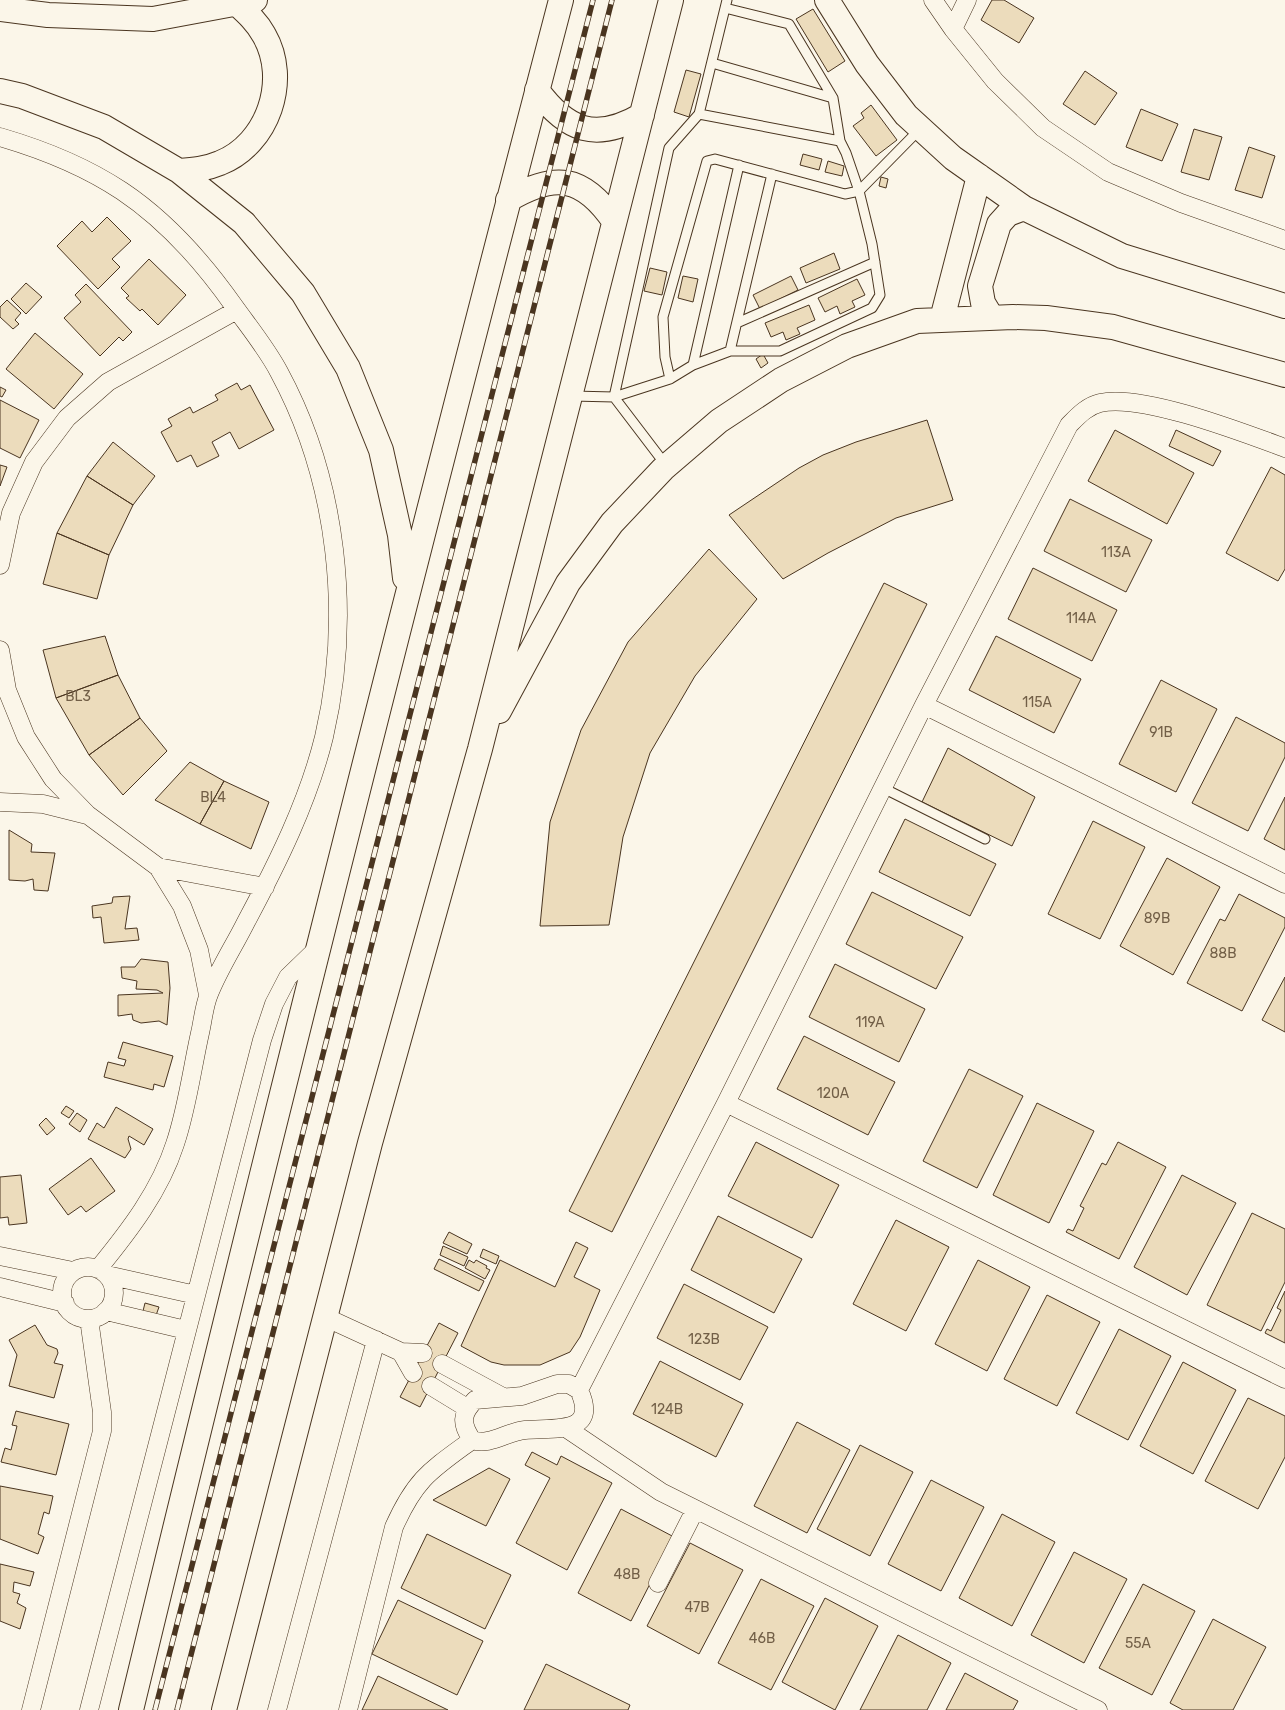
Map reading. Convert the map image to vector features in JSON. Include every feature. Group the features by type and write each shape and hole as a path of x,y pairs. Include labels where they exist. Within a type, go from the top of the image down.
{"main road":[{"path":"131,1710 237,1270 406,592 561,0"},
{"path":"224,1710 327,1318 370,1143 480,749 671,0"},
{"path":"826,0 873,71 906,115 953,158 1024,208 1122,256 1285,306"},
{"path":"0,9 48,15 153,19 246,2 252,18 265,36 272,56 275,77 273,98 268,112 255,137 239,152 221,163 179,171"},
{"path":"537,90 559,116 570,124 588,130 605,130 617,127 642,115"},
{"path":"0,91 22,96 104,127 179,171 244,223 303,293 348,368 381,450 400,535 406,592"},
{"path":"942,319 979,176"},
{"path":"508,200 537,185 557,182 573,184 600,200 614,221"},
{"path":"992,318 982,303 980,286 982,277 999,224 1008,214 1024,208"},
{"path":"480,749 568,583 612,523 667,466 719,421 781,380 847,346 916,321 1046,318 1113,327 1285,375"}],"street":[{"path":"933,0 952,29 995,81 1043,128 1108,172 1181,203 1285,240"},
{"path":"952,29 967,0"},
{"path":"0,137 21,143 80,168 122,191 168,227 208,270 278,370 305,427 324,488 333,551 338,614 334,676 324,738 305,798 265,887 208,995 175,1144 155,1189 102,1272"},
{"path":"0,565 11,513 34,462 67,418 108,382 237,310"},
{"path":"580,1390 726,1103 924,705 1069,425 1084,410 1100,403 1123,402 1193,416 1285,448"},
{"path":"0,650 7,690 26,737 53,779 88,815 158,867 182,906 195,941 208,995"},
{"path":"924,705 1285,884"},
{"path":"0,802 43,804 88,815"},
{"path":"158,867 265,887"},
{"path":"89,1710 262,1040 274,1004 288,977 318,948"},
{"path":"726,1103 1285,1379"},
{"path":"0,1256 73,1271 83,1267 196,1295"},
{"path":"65,1303 63,1286 73,1271"},
{"path":"102,1272 114,1293 106,1311"},
{"path":"0,1287 65,1303 78,1316 90,1318 106,1311 186,1330"},
{"path":"31,1710 102,1431 102,1412 90,1318"},
{"path":"327,1318 400,1352 423,1353"},
{"path":"277,1710 376,1340"},
{"path":"400,1352 413,1373"},
{"path":"442,1364 504,1398"},
{"path":"348,1710 394,1527 405,1503 427,1473 472,1440 486,1443 524,1430 566,1428 577,1423 583,1416 584,1401 580,1390 569,1384 557,1384 522,1396 475,1400 467,1408 463,1424 472,1440"},
{"path":"431,1386 467,1408"},
{"path":"566,1428 661,1492 1098,1710"},
{"path":"658,1583 695,1510"}],"lane":[{"path":"570,396 614,397 670,379 693,365 730,351 780,351 872,308 880,295 875,262 859,191 840,141 833,98 789,24 726,4 699,114 669,148 614,397 667,466"},
{"path":"712,63 833,98"},
{"path":"699,114 840,141"},
{"path":"670,379 664,357 663,317 707,160 715,158 845,194 859,191 920,128"},
{"path":"693,365 739,165"},
{"path":"730,351 772,174"},
{"path":"737,323 875,262"},
{"path":"882,788 985,839"}],"building":[{"path":"992,0 1004,0 1034,18 1019,43 981,20"},
{"path":"813,9 845,61 828,72 796,19"},
{"path":"686,70 701,74 689,117 674,112"},
{"path":"1085,71 1117,93 1095,125 1063,104"},
{"path":"871,105 897,140 876,156 853,126 864,118 861,113"},
{"path":"1141,109 1178,124 1162,161 1126,147"},
{"path":"1194,129 1222,137 1209,180 1181,172"},
{"path":"1249,147 1275,156 1262,198 1235,190"},
{"path":"803,154 822,159 819,170 800,165"},
{"path":"828,161 844,166 842,176 825,172"},
{"path":"881,177 888,179 886,188 879,186"},
{"path":"107,217 131,241 112,259 120,267 98,289 57,246 82,221 92,232"},
{"path":"834,253 840,269 806,283 800,268"},
{"path":"149,259 186,295 158,325 142,309 140,311 126,298 129,296 121,288"},
{"path":"650,268 667,272 662,295 644,291"},
{"path":"683,276 698,279 693,302 678,298"},
{"path":"791,276 798,290 760,309 753,295"},
{"path":"857,279 865,295 852,301 855,307 840,314 837,306 825,312 818,298"},
{"path":"26,283 42,297 26,314 11,299"},
{"path":"86,284 132,332 123,341 119,337 100,356 64,318 81,302 75,295"},
{"path":"7,300 21,313 15,320 19,324 13,329 0,317 0,307"},
{"path":"809,305 815,320 797,328 800,334 786,340 783,332 771,337 765,323"},
{"path":"35,333 83,374 54,409 6,369"},
{"path":"763,354 768,363 761,368 756,359"},
{"path":"237,383 241,390 250,385 274,430 239,449 230,432 212,442 219,456 197,467 191,455 177,462 161,432 172,426 168,419 190,407 193,413 218,400 215,395"},
{"path":"0,387 6,390 2,397 0,396"},
{"path":"0,400 39,420 20,458 0,448"},
{"path":"927,420 953,500 896,518 828,553 783,579 729,515 799,468 823,455 856,442"},
{"path":"1115,430 1194,473 1167,524 1088,481"},
{"path":"1176,430 1221,451 1213,466 1169,446"},
{"path":"113,442 155,476 133,505 87,476"},
{"path":"0,465 7,467 0,486"},
{"path":"1271,467 1285,475 1285,569 1278,581 1226,553"},
{"path":"87,476 133,505 109,555 57,533"},
{"path":"1070,499 1152,540 1126,592 1044,551"},
{"path":"57,533 109,555 97,599 43,584"},
{"path":"709,549 757,599 695,676 650,753 623,837 609,925 540,926 550,822 581,730 628,642"},
{"path":"1033,568 1117,610 1092,661 1008,619"},
{"path":"884,583 927,604 612,1232 569,1211"},
{"path":"105,636 118,675 56,698 43,650"},
{"path":"996,636 1081,679 1054,733 969,690"},
{"path":"118,675 140,718 89,755 56,698"},
{"path":"1161,680 1217,709 1176,792 1119,764"},
{"path":"1236,717 1285,743 1285,757 1248,831 1192,803"},
{"path":"140,718 167,751 123,795 89,755"},
{"path":"948,748 1035,797 1012,846 922,802"},
{"path":"190,762 224,781 200,824 155,800"},
{"path":"224,781 269,802 251,849 200,824"},
{"path":"1285,797 1285,850 1264,839"},
{"path":"905,819 996,864 970,916 879,872"},
{"path":"1093,821 1145,847 1100,939 1048,914"},
{"path":"9,830 32,844 31,852 55,853 48,891 34,890 33,879 25,881 9,880"},
{"path":"1167,858 1220,887 1173,975 1120,946"},
{"path":"872,892 963,937 936,989 846,944"},
{"path":"1239,894 1285,918 1285,927 1242,1011 1187,983 1220,919 1225,921"},
{"path":"130,896 125,929 137,928 139,940 104,943 101,917 93,918 92,906 112,903 113,897"},
{"path":"141,959 168,962 170,988 167,1025 159,1021 141,1023 133,1020 132,1014 118,1016 118,995 163,993 157,990 136,989 137,981 122,978 121,967 135,967"},
{"path":"835,964 925,1009 899,1062 809,1017"},
{"path":"1285,977 1285,1032 1262,1020"},
{"path":"804,1036 895,1082 868,1135 777,1089"},
{"path":"123,1042 173,1056 164,1087 154,1084 153,1090 104,1077 108,1062 124,1066 126,1060 118,1058"},
{"path":"969,1069 1023,1096 977,1188 923,1161"},
{"path":"1037,1103 1094,1131 1049,1223 993,1195"},
{"path":"66,1106 74,1111 69,1118 61,1113"},
{"path":"116,1107 153,1129 144,1145 129,1136 131,1149 125,1158 88,1139 97,1123 104,1128"},
{"path":"77,1113 87,1120 80,1132 69,1124"},
{"path":"46,1118 55,1128 47,1135 39,1125"},
{"path":"756,1142 839,1185 812,1238 728,1196"},
{"path":"1118,1142 1166,1167 1119,1259 1066,1232 1068,1229 1073,1231 1084,1208 1080,1206 1102,1163 1106,1165"},
{"path":"91,1158 115,1191 86,1212 81,1206 68,1215 49,1189"},
{"path":"21,1175 27,1223 9,1225 8,1217 0,1218 0,1177"},
{"path":"1182,1175 1236,1203 1187,1295 1134,1267"},
{"path":"1252,1213 1285,1229 1285,1282 1261,1331 1207,1305"},
{"path":"718,1216 802,1259 774,1313 691,1270"},
{"path":"896,1220 949,1247 906,1331 853,1304"},
{"path":"449,1232 472,1244 467,1254 443,1243"},
{"path":"576,1242 588,1248 574,1277 600,1290 580,1337 570,1352 540,1365 504,1365 491,1362 461,1346 500,1260 555,1287"},
{"path":"443,1246 468,1257 464,1266 440,1255"},
{"path":"483,1249 499,1256 496,1264 480,1257"},
{"path":"439,1259 484,1281 479,1291 434,1269"},
{"path":"469,1260 474,1263 476,1260 487,1266 486,1268 490,1270 485,1279 465,1268"},
{"path":"978,1260 1030,1287 987,1371 935,1344"},
{"path":"684,1284 768,1327 740,1380 657,1338"},
{"path":"1285,1291 1285,1343 1265,1333 1267,1329 1271,1331 1281,1310 1277,1308"},
{"path":"1047,1295 1100,1322 1057,1406 1004,1379"},
{"path":"145,1303 159,1307 155,1318 142,1315"},
{"path":"439,1323 458,1333 420,1407 400,1397"},
{"path":"35,1325 47,1345 57,1349 58,1353 54,1363 63,1365 54,1398 9,1386 17,1355 9,1340"},
{"path":"1119,1329 1171,1356 1128,1440 1076,1413"},
{"path":"660,1361 743,1404 716,1457 633,1414"},
{"path":"1183,1362 1236,1390 1193,1474 1140,1446"},
{"path":"1248,1398 1285,1416 1285,1457 1258,1509 1205,1481"},
{"path":"16,1411 69,1424 56,1475 1,1462 5,1448 11,1450 17,1426 12,1425"},
{"path":"797,1422 850,1450 807,1533 754,1506"},
{"path":"860,1445 913,1472 870,1556 817,1529"},
{"path":"532,1452 557,1465 561,1456 612,1483 567,1570 516,1543 550,1478 525,1465"},
{"path":"489,1468 510,1479 486,1526 433,1500"},
{"path":"931,1480 984,1507 941,1591 888,1564"},
{"path":"0,1486 53,1496 49,1514 44,1512 38,1534 44,1537 38,1554 0,1539"},
{"path":"621,1509 674,1537 631,1621 578,1593"},
{"path":"1002,1514 1055,1542 1012,1626 959,1598"},
{"path":"427,1534 511,1575 485,1629 401,1588"},
{"path":"690,1543 743,1570 699,1654 647,1626"},
{"path":"1074,1552 1127,1579 1084,1663 1031,1635"},
{"path":"0,1564 34,1572 30,1586 14,1582 13,1592 20,1594 17,1603 26,1608 20,1629 0,1621"},
{"path":"761,1579 814,1606 771,1690 718,1663"},
{"path":"1143,1584 1195,1611 1152,1695 1099,1668"},
{"path":"825,1598 878,1626 835,1710 782,1682"},
{"path":"398,1600 483,1641 457,1695 372,1654"},
{"path":"1213,1619 1266,1647 1233,1710 1183,1710 1170,1703"},
{"path":"898,1635 951,1663 927,1710 860,1710"},
{"path":"546,1664 630,1705 628,1710 524,1710"},
{"path":"965,1673 1018,1701 1013,1710 946,1710"},
{"path":"378,1676 448,1710 362,1710"}],"railway":[{"path":"155,1710 593,0"},
{"path":"177,1710 612,0"}]}
